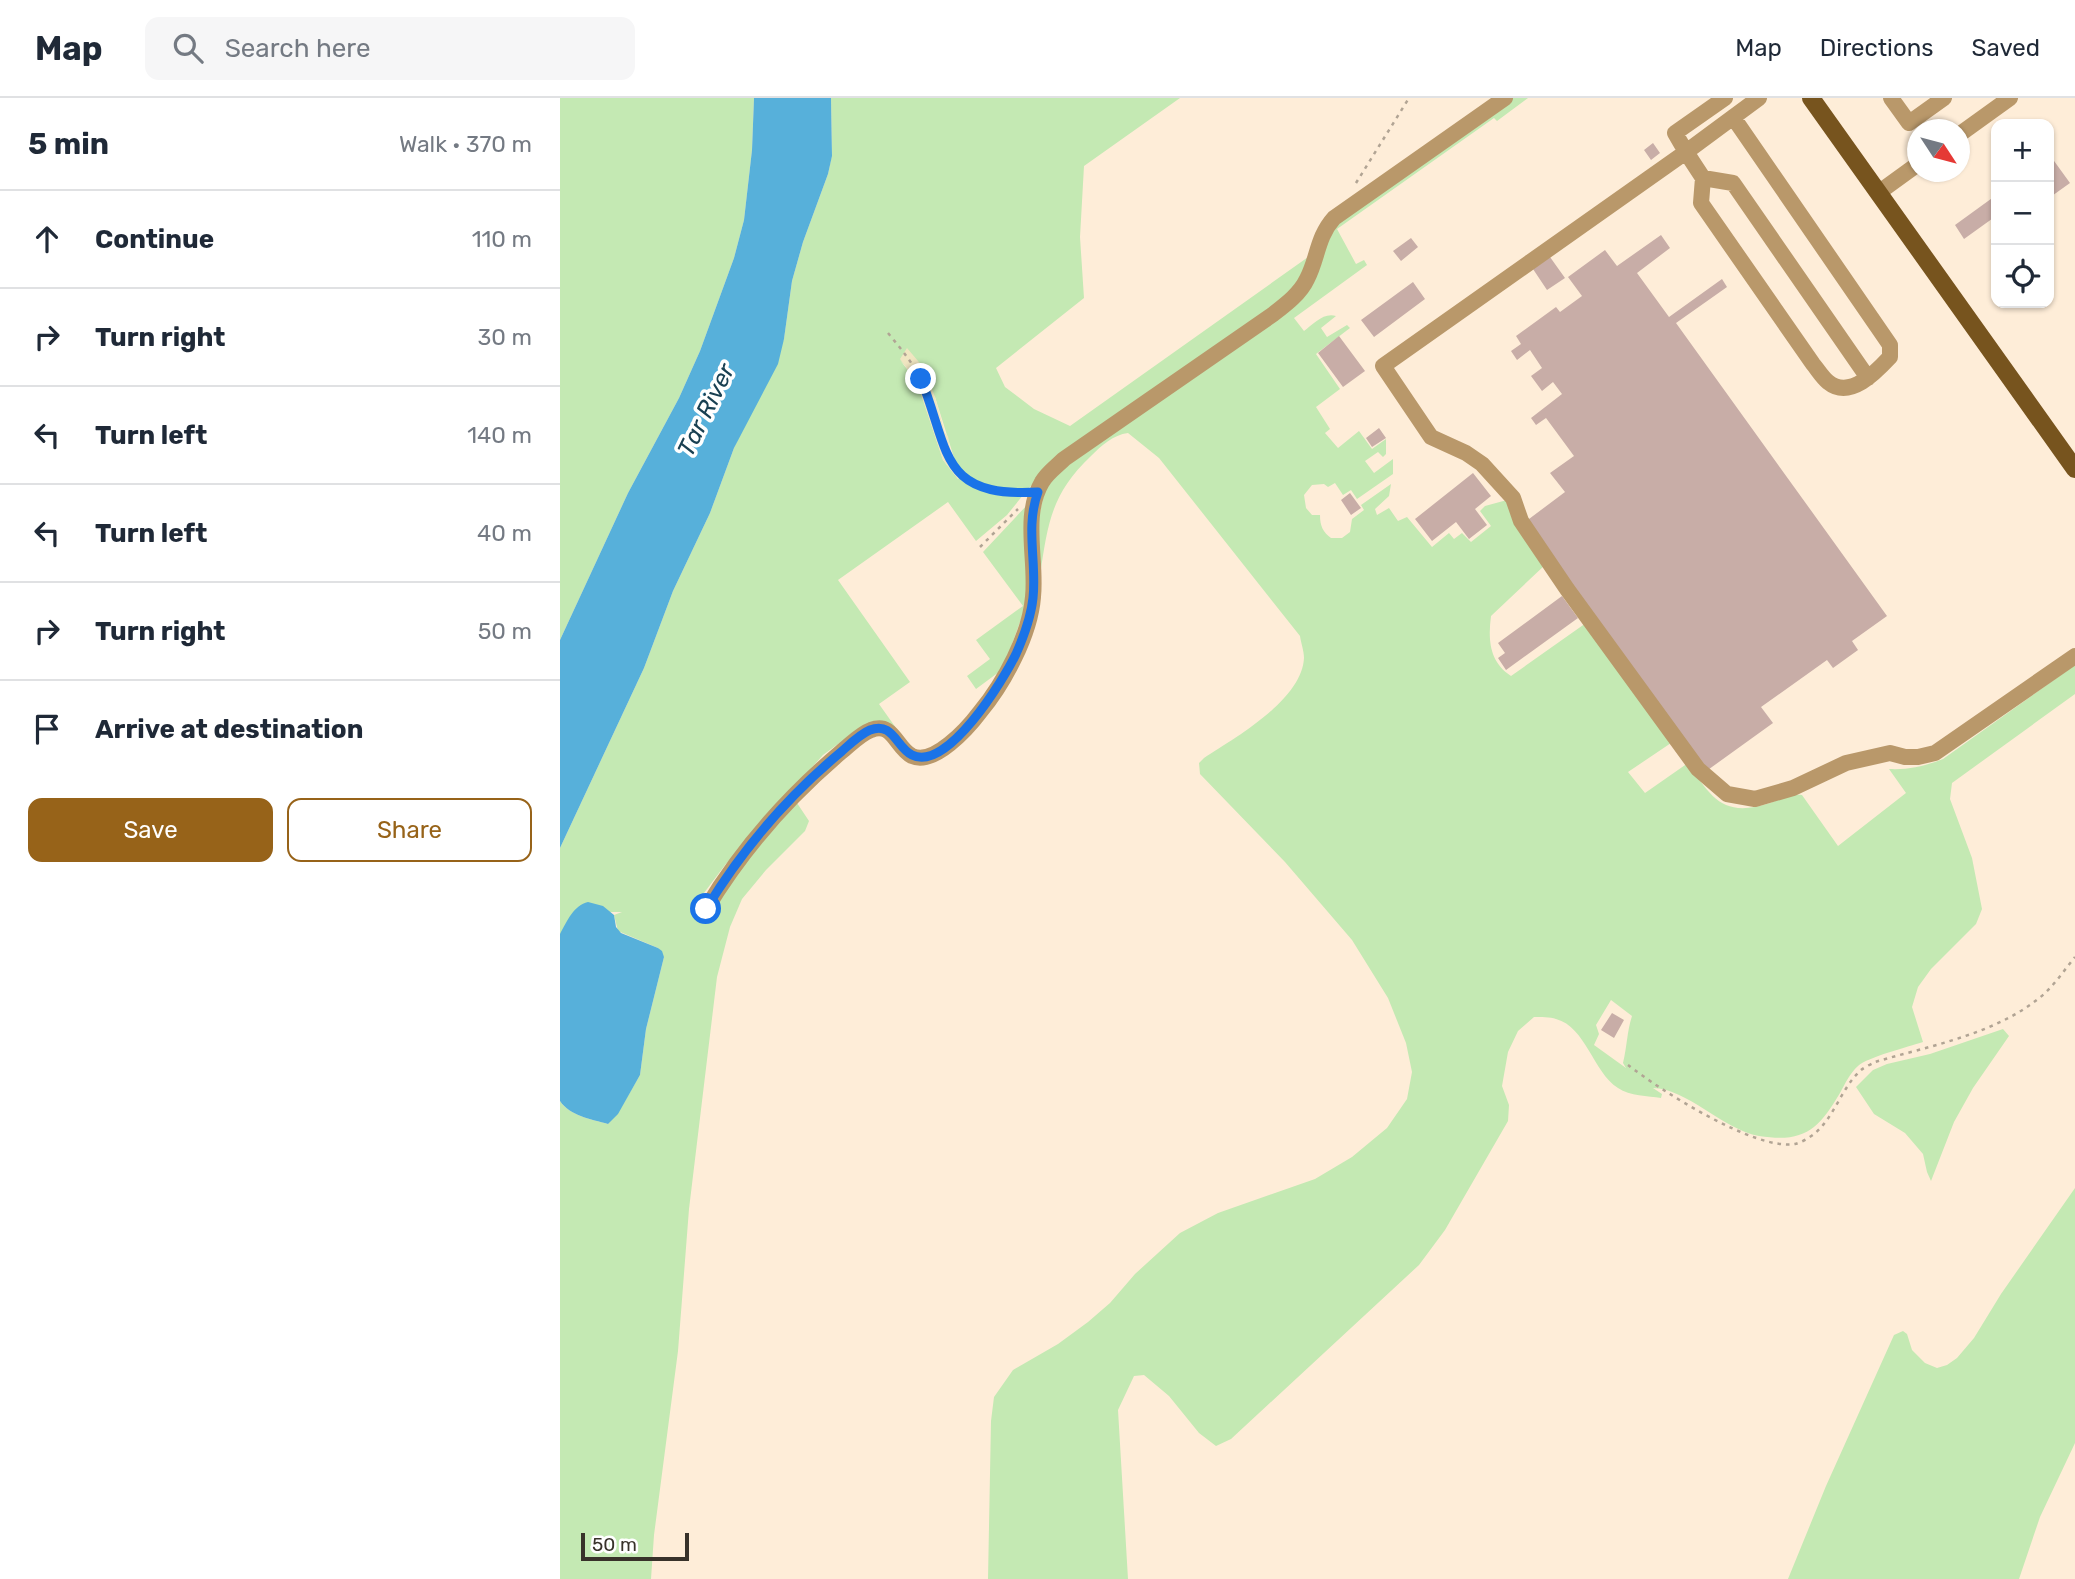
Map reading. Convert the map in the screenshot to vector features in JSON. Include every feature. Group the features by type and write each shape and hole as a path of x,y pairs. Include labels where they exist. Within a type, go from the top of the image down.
{"main road":[{"path":"1811,98 2075,469"}],"street":[{"path":"706,909 737,861 774,817 817,772 869,730 885,729 892,733 912,756 924,758 938,753 980,713 1004,675 1026,630 1033,598 1032,518 1042,481 1064,459 1287,303 1307,279 1324,229 1334,218 1505,98"},
{"path":"1725,98 1675,133 1703,178 1701,204 1829,383 1840,387 1855,386 1868,378 1890,356 1890,345 1733,117"},
{"path":"1759,98 1383,366 1432,437 1482,464 1513,498 1521,521 1567,589 1698,769 1727,794 1755,799 1793,788 1846,763 1890,753 1918,757 1935,753 2075,656"},
{"path":"1891,98 1907,120"},
{"path":"1922,119 1944,98"},
{"path":"1970,126 2010,98"},
{"path":"1878,193 1907,171"},
{"path":"1703,178 1733,183 1868,378"}],"path":[{"path":"1356,183 1409,98"},
{"path":"888,333 913,364 921,379 949,460 960,474 976,486 1003,492 1038,492"},
{"path":"980,547 1018,509"},
{"path":"1628,1065 1687,1104 1725,1124 1758,1139 1780,1144 1797,1144 1814,1134 1821,1126 1861,1070 1875,1062 1994,1026 2014,1016 2046,993 2075,957"}],"green space":[{"path":"560,98 754,98 752,150 744,220 734,258 700,351 679,398 628,493 560,640"},
{"path":"831,98 1180,98 1084,166 1080,237 1084,298 996,368 1005,387 1034,409 1070,426 1311,255 1305,272 1290,293 1051,466 1007,515 976,541 948,502 838,580 910,682 879,704 896,728 857,730 823,755 725,865 701,897 698,919 709,913 740,864 797,803 809,821 805,831 766,870 742,899 730,927 717,977 689,1209 678,1351 654,1535 651,1579 560,1579 560,1101 575,1114 608,1124 622,1106 640,1075 646,1029 664,957 658,948 618,931 614,915 622,912 604,912 560,1017 560,848 644,668 673,591 710,513 734,448 784,339 792,281 832,155","holes":["900,360 935,397 956,464 963,473 958,479 943,460 917,382"]},
{"path":"1510,98 1528,98 1497,121 1494,118 1337,229 1356,264 1364,260 1367,265 1294,318 1304,331 1323,317 1336,316 1321,328 1327,337 1347,325 1350,328 1316,354 1340,389 1316,407 1330,429 1325,433 1338,448 1359,431 1372,449 1386,439 1386,454 1383,457 1378,452 1365,461 1374,473 1393,459 1393,474 1357,499 1351,490 1343,495 1335,483 1328,487 1324,484 1312,485 1304,495 1306,508 1312,515 1320,515 1322,528 1328,536 1342,538 1350,532 1352,519 1364,510 1361,505 1391,484 1389,496 1375,509 1377,515 1389,508 1398,521 1407,517 1432,547 1449,533 1454,539 1462,533 1471,542 1491,526 1480,511 1485,506 1507,500 1545,565 1491,616 1490,641 1494,657 1511,676 1586,623 1671,743 1628,772 1645,793 1688,763 1704,787 1730,806 1754,807 1789,796 1802,795 1838,846 1906,793 1889,769 1917,767 1943,759 2075,665 2075,694 1952,783 1950,799 1972,858 1982,909 1976,924 1931,969 1918,987 1912,1007 1923,1042 1879,1056 1858,1066 1817,1125 1799,1135 1774,1138 1759,1136 1732,1126 1666,1090 1653,1088 1662,1094 1661,1098 1623,1091 1609,1081 1575,1031 1554,1018 1534,1017 1518,1031 1508,1052 1502,1086 1509,1105 1508,1121 1445,1230 1419,1265 1231,1439 1216,1446 1199,1433 1169,1396 1144,1375 1134,1376 1118,1410 1128,1579 988,1579 991,1421 994,1397 1013,1370 1058,1344 1088,1322 1180,1233 1218,1213 1315,1179 1352,1157 1387,1128 1407,1099 1412,1072 1406,1043 1388,998 1352,940 1285,862 1200,774 1199,763 1204,758 1249,729 1292,689 1304,658 1300,636 1159,458 1128,433 1104,444 1067,483 1049,525 1040,575 1035,535 1046,485 1058,471 1290,306 1336,223","holes":["1611,1000 1632,1016 1623,1063 1626,1068 1594,1045 1599,1034 1596,1025"]},
{"path":"1028,504 1029,597 1003,669 976,689 967,676 990,659 976,640 1023,606 983,552"},
{"path":"2003,1029 2009,1036 1973,1088 1954,1122 1931,1181 1923,1154 1905,1133 1874,1114 1856,1087 1873,1070 1887,1064 1930,1054"},
{"path":"2075,1188 2075,1443 2040,1517 2019,1579 1788,1579 1826,1486 1894,1335 1903,1331 1907,1334 1912,1350 1925,1363 1937,1368 1957,1358 1974,1338 2001,1294"}],"sand":[{"path":"907,348 924,368 955,464 964,473 958,479 943,460 917,382 900,359"}],"water":[{"name":"Tar River","path":"754,98 831,98 832,156 828,174 792,281 778,364 734,448 710,513 673,591 644,668 560,848 560,640 628,493 679,398 700,351 734,258 744,220 752,150"},
{"path":"588,902 603,906 614,915 616,927 621,933 658,948 664,957 646,1029 640,1075 618,1114 608,1124 575,1114 560,1101 560,934 575,910"}],"building":[{"path":"1653,143 1660,153 1651,160 1644,150"},
{"path":"2054,161 2070,183 2054,194"},
{"path":"1991,199 1991,220 1964,239 1955,225"},
{"path":"1661,235 1670,248 1637,273 1669,317 1722,279 1727,287 1676,323 1887,616 1852,641 1858,650 1833,668 1827,660 1761,707 1773,723 1705,772 1525,522 1565,492 1550,473 1574,456 1546,418 1536,425 1531,418 1562,394 1553,382 1542,391 1531,376 1542,368 1530,350 1517,360 1511,351 1521,344 1516,336 1556,307 1560,312 1582,296 1568,277 1605,250 1617,266"},
{"path":"1411,238 1418,247 1401,261 1393,251"},
{"path":"1550,257 1565,278 1547,290 1533,269"},
{"path":"1413,282 1425,299 1374,337 1361,320"},
{"path":"1339,336 1365,371 1343,387 1318,353"},
{"path":"1379,428 1386,438 1372,447 1366,438"},
{"path":"1473,473 1491,496 1475,509 1487,525 1469,539 1456,522 1432,541 1415,519"},
{"path":"1350,493 1361,508 1351,515 1341,500"},
{"path":"1562,596 1578,618 1506,670 1498,658 1505,653 1498,643"},
{"path":"1612,1013 1624,1020 1614,1038 1601,1030"}],"route":[{"path":"706,909 737,861 774,817 817,772 869,730 880,728 892,733 912,756 924,758 938,753 980,713 1004,675 1026,630 1033,598 1032,518 1038,492 1003,492 976,486 960,474 949,460 921,379"}]}
